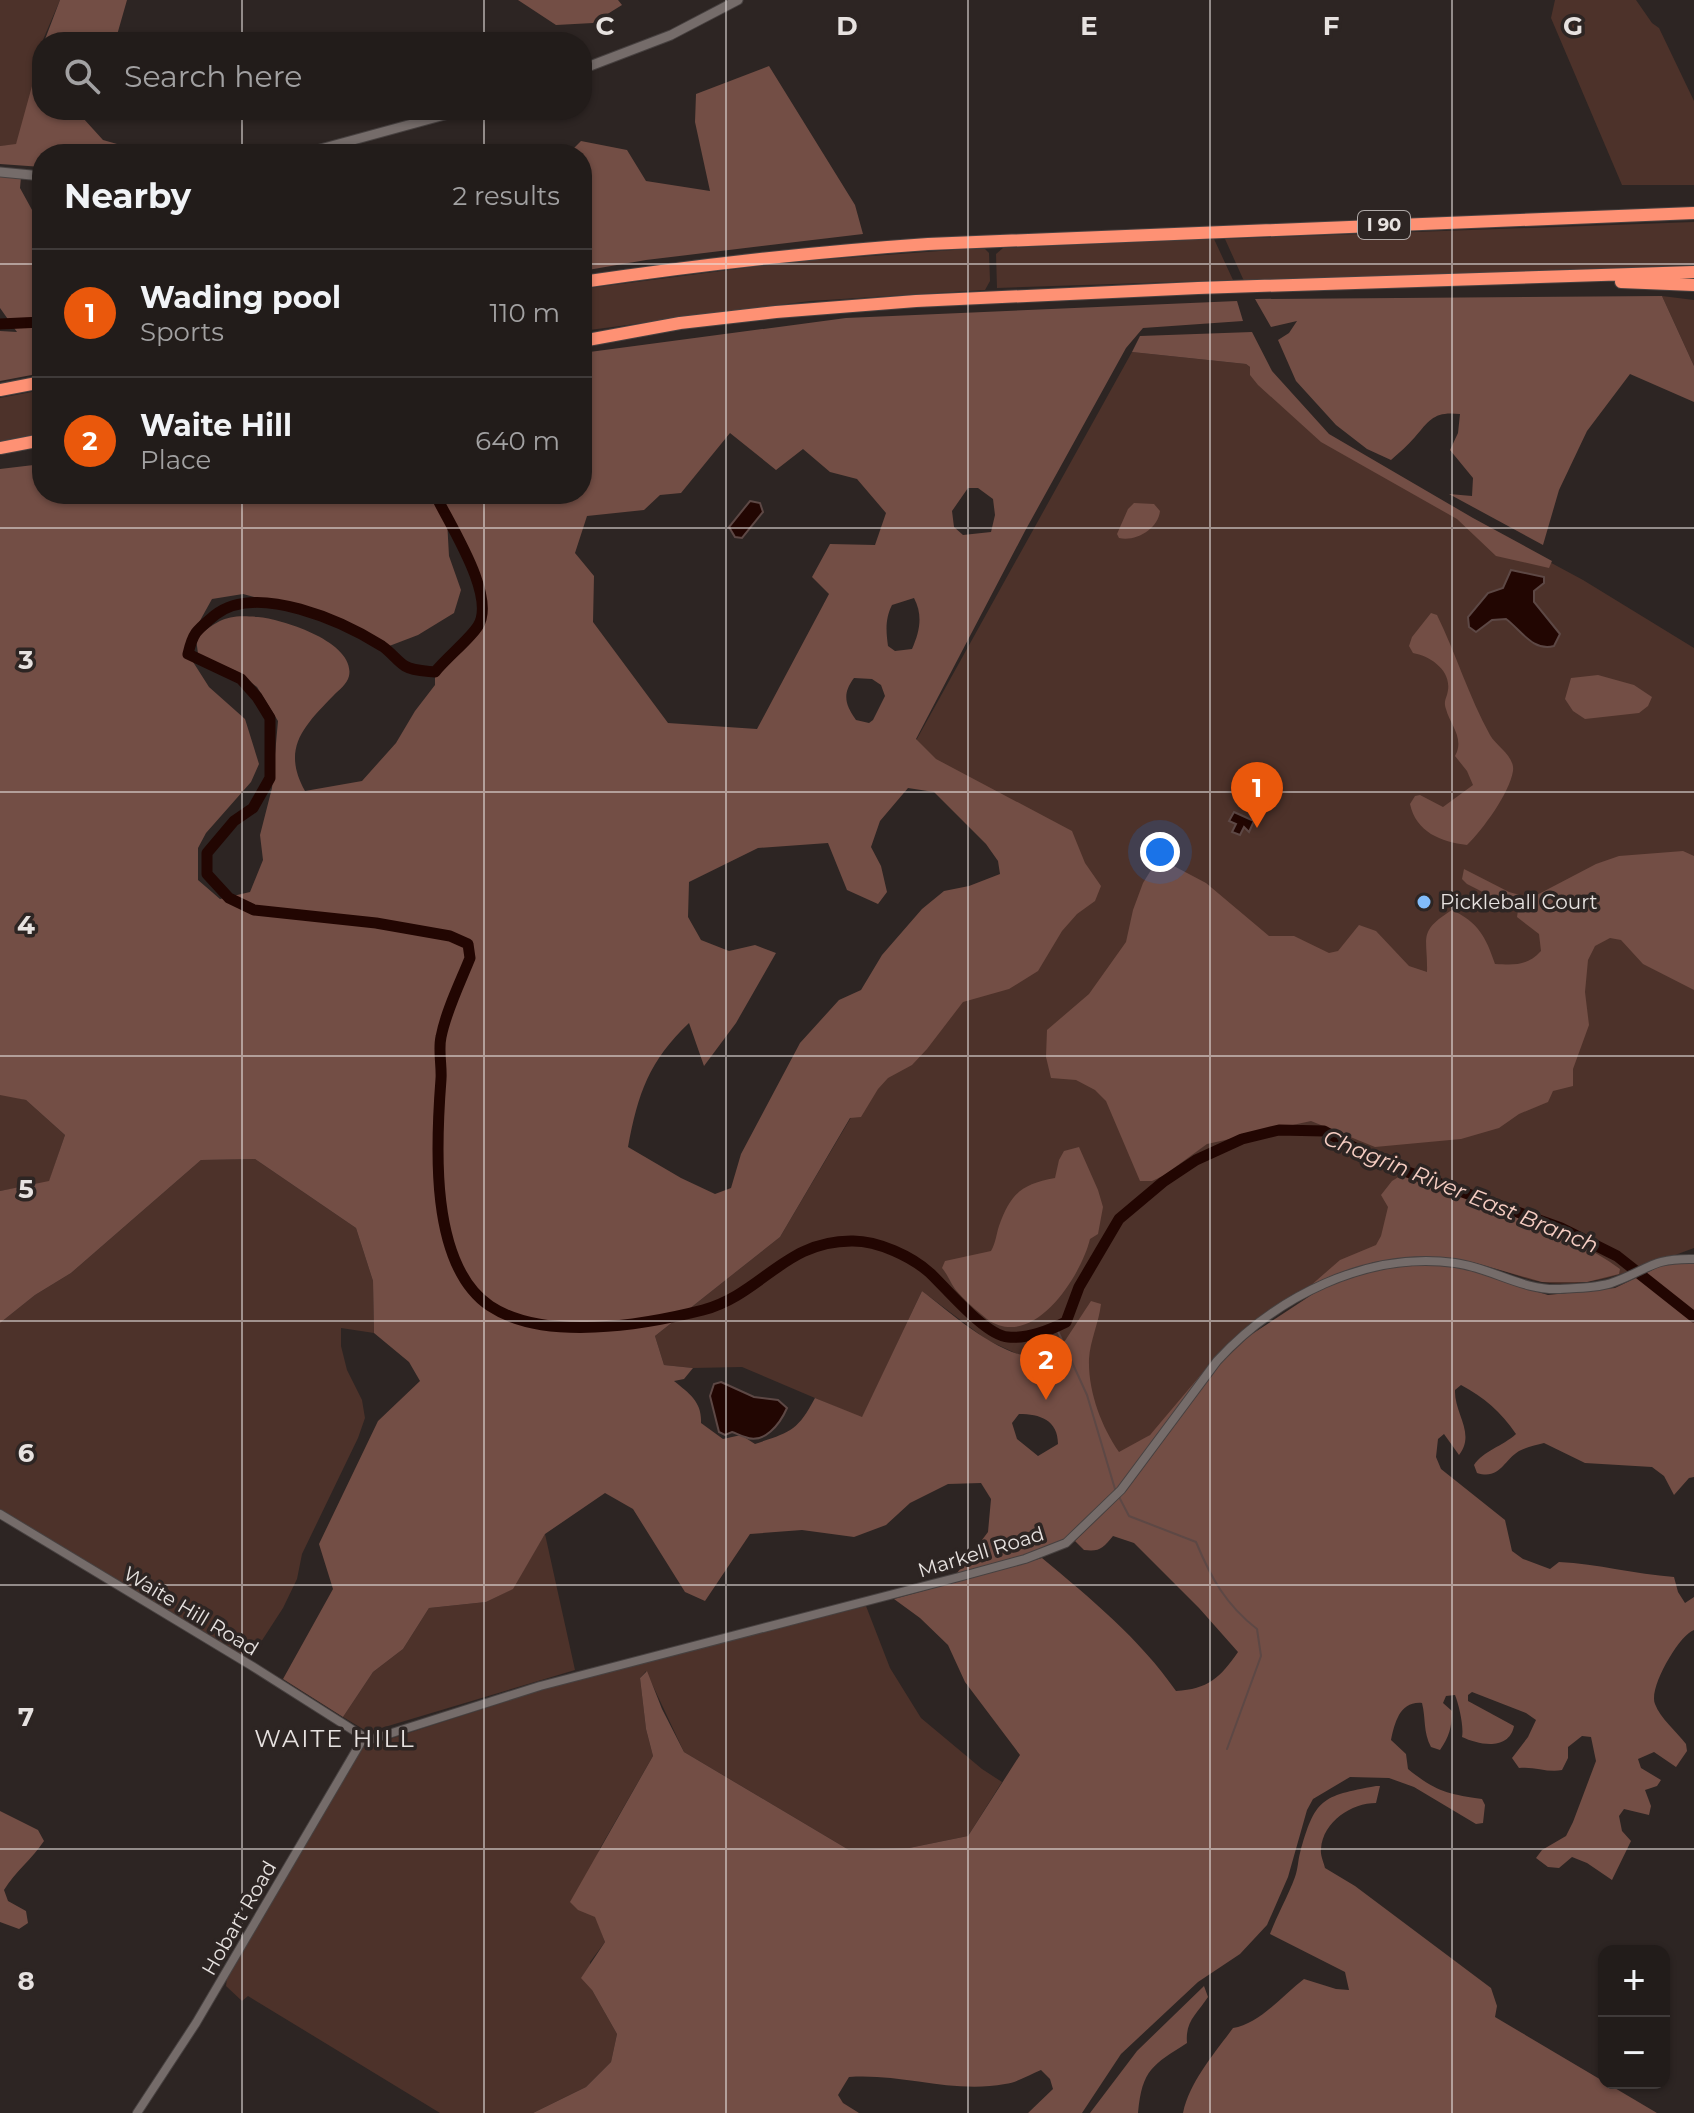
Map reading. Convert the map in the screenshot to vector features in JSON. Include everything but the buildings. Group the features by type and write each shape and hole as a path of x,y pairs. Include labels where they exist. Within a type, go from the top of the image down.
{"highway":[{"path":"1548,218 1694,206"},
{"name":"I 90","path":"592,281 708,264 928,244 1694,213"},
{"path":"592,339 680,323 916,301 1694,272"},
{"path":"1490,279 1694,285"},
{"path":"0,390 32,384"},
{"path":"0,448 32,442"}],"main road":[{"path":"592,65 671,35 738,0"},
{"path":"339,144 426,120"},
{"path":"0,172 32,175"}],"street":[{"name":"Markell Road","path":"364,1737 373,1739 540,1686 1025,1559 1066,1543 1121,1490 1217,1361 1234,1343 1250,1329 1302,1296 1346,1274 1375,1265 1426,1261 1456,1263 1544,1289 1612,1283 1648,1265 1671,1258 1694,1259"},
{"name":"Waite Hill Road","path":"0,1514 364,1737"},
{"name":"Hobart Road","path":"137,2113 196,2023 364,1737"}],"shaded area":[{"path":"0,0 60,0 46,32 32,32 32,94 16,145 0,146"},
{"path":"60,0 127,0 118,32 48,32"},
{"path":"518,0 618,0 622,5 593,23 556,25"},
{"path":"1555,0 1636,0 1659,28 1694,101 1694,185 1622,185 1551,18"},
{"path":"769,66 855,205 863,234 592,269 592,144 578,144 581,141 627,150 646,181 710,191 695,122 696,94"},
{"path":"32,86 32,120 85,120 103,140 117,144 32,144 32,166 0,164 0,146 16,144"},
{"path":"0,177 21,177 20,188 32,210 32,375 0,381 0,331 17,332 0,308"},
{"path":"1694,222 1694,265 1244,281 1225,239"},
{"path":"1214,239 1233,280 997,288 996,254 1003,248"},
{"path":"985,249 989,253 990,281 985,290 810,301 592,330 592,288 790,262"},
{"path":"1662,296 1694,300 1694,366"},
{"path":"1662,296 1694,366 1694,402 1630,374 1587,431 1559,490 1543,545 1449,494 1472,496 1473,478 1450,450 1458,433 1460,414 1434,418 1391,460 1367,449 1336,425 1296,381 1278,340 1289,333 1297,321 1271,327 1255,299"},
{"path":"1237,301 1243,321 1143,328 1126,348 916,739 936,759 1072,831 1085,863 1101,886 1095,901 1077,914 1062,931 1038,971 1009,989 963,1002 912,1065 888,1078 861,1117 850,1118 780,1237 655,1336 664,1365 693,1368 684,1379 674,1381 697,1404 701,1423 723,1439 741,1435 755,1444 791,1429 803,1418 815,1398 862,1417 922,1291 1004,1349 1041,1357 1057,1353 1091,1301 1101,1304 1089,1371 1101,1420 1119,1452 1150,1435 1215,1358 1119,1487 1063,1540 1022,1557 957,1573 988,1532 991,1499 981,1483 948,1484 910,1503 886,1525 854,1537 802,1530 750,1534 705,1601 685,1592 633,1509 605,1493 545,1534 513,1589 486,1602 429,1608 403,1649 373,1672 343,1717 283,1679 333,1589 319,1544 378,1421 420,1381 409,1362 374,1333 373,1281 356,1228 255,1159 201,1160 71,1273 35,1295 0,1323 0,1191 49,1181 65,1135 26,1100 0,1095 0,469 32,465 32,504 592,504 592,352 846,318","holes":["730,433 776,470 803,449 830,472 857,479 886,513 875,545 830,544 812,577 829,594 757,729 668,723 593,622 594,576 575,553 587,516 644,510 660,495 681,493","968,488 978,488 993,499 995,515 991,532 963,535 954,527 952,511","447,520 475,574 485,608 478,627 435,672 435,685 396,743 362,781 305,791 298,776 295,762 299,738 349,676 348,664 330,643 283,622 238,616 224,619 196,638 198,654 236,671 257,687 278,721 272,788 260,835 263,860 250,892 220,899 198,880 198,848 206,833 251,782 259,764 245,719 209,687 188,654 192,635 212,599 243,594 320,615 384,648 418,635 454,613 461,590 449,556","914,598 919,623 912,649 895,651 888,646 887,625 892,605","854,678 872,679 881,685 885,696 869,723 856,720 847,704 848,689","908,788 934,792 986,844 998,861 1000,874 969,886 944,891 922,909 882,955 861,990 839,1000 800,1043 741,1154 731,1188 715,1194 628,1147 641,1094 664,1051 689,1023 704,1066 736,1023 776,953 755,945 729,951 701,940 688,917 689,882 758,848 828,843 847,890 878,904 887,892 881,866 871,847 880,821","1019,1414 1041,1417 1055,1429 1058,1444 1038,1456 1017,1439 1012,1423"]},
{"path":"1252,332 1272,371 1329,434 1552,561 1549,568 1496,556 1457,519 1321,442 1258,385 1246,364 1132,352 1140,336"},
{"path":"1132,352 1246,364 1269,382 1324,441 1583,580 1694,648 1694,1248 1620,1274 1562,1284 1524,1278 1481,1264 1434,1258 1382,1260 1346,1271 1301,1291 1259,1318 1222,1351 1157,1429 1138,1443 1097,1464 1039,1364 987,1340 922,1291 862,1418 742,1367 664,1365 655,1336 780,1237 872,1082 1022,848 908,755"},
{"path":"32,392 32,435 0,441 0,398"},
{"path":"750,501 760,503 763,512 742,538 735,537 729,527"},
{"path":"1134,503 1154,504 1160,511 1158,517 1145,533 1132,538 1119,538 1117,534"},
{"path":"1511,570 1544,577 1544,583 1534,591 1534,602 1560,634 1554,646 1534,643 1506,619 1492,620 1476,632 1469,627 1468,617 1488,593 1503,588"},
{"path":"1431,613 1437,615 1490,735 1513,766 1511,780 1501,800 1467,845 1431,834 1418,822 1410,804 1415,796 1420,795 1443,807 1473,785 1455,756 1458,743 1445,706 1448,690 1446,676 1438,665 1413,653 1409,646 1412,637"},
{"path":"1598,675 1634,685 1652,697 1648,706 1639,713 1585,719 1573,711 1565,699 1571,678"},
{"path":"1234,812 1254,821 1249,832 1244,827 1240,835 1232,832 1236,824 1229,821"},
{"path":"1683,851 1694,856 1694,990 1643,964 1621,940 1610,938 1595,946 1588,960 1585,992 1589,1025 1573,1069 1573,1086 1553,1091 1548,1102 1519,1114 1499,1128 1461,1139 1375,1147 1311,1121 1207,1144 1163,1176 1152,1181 1140,1181 1106,1101 1095,1090 1076,1080 1051,1078 1046,1057 1047,1030 1089,994 1126,942 1133,910 1151,870 1170,864 1206,883 1269,936 1294,936 1329,953 1338,951 1359,925 1376,931 1409,966 1427,972 1429,930 1452,910 1480,931 1495,964 1520,964 1541,951 1539,934 1517,917 1518,910 1467,884 1462,879 1464,869 1509,892 1531,898 1596,864 1619,856"},
{"path":"0,1095 26,1100 65,1135 49,1182 0,1191"},
{"path":"1079,1147 1103,1207 1098,1234 1090,1239 1077,1272 1066,1289 1037,1318 1021,1326 1004,1327 987,1319 955,1289 942,1268 945,1261 991,1251 1003,1215 1013,1198 1034,1183 1055,1178 1064,1151"},
{"path":"255,1159 356,1228 373,1281 374,1333 341,1328 341,1346 347,1370 362,1400 365,1418 302,1554 297,1579 283,1608 250,1659 0,1511 0,1323 35,1295 71,1273 201,1160"},
{"path":"1400,1176 1458,1193 1568,1240 1608,1260 1620,1269 1619,1274 1587,1282 1542,1282 1472,1262 1427,1258 1374,1262 1309,1287 1340,1260 1376,1245 1388,1207 1381,1195"},
{"path":"1669,1262 1694,1263 1694,1477 1689,1478 1674,1495 1664,1476 1652,1467 1585,1463 1544,1443 1519,1451 1496,1472 1477,1473 1474,1465 1478,1460 1516,1434 1492,1406 1461,1385 1455,1390 1465,1431 1464,1447 1459,1455 1444,1434 1438,1439 1436,1457 1441,1469 1505,1520 1512,1551 1523,1559 1550,1569 1559,1562 1674,1577 1685,1603 1694,1597 1694,1630 1681,1641 1667,1662 1654,1696 1657,1709 1686,1744 1687,1751 1676,1767 1654,1752 1638,1759 1641,1768 1661,1780 1657,1786 1645,1790 1651,1806 1649,1815 1624,1809 1619,1816 1622,1831 1631,1841 1612,1880 1572,1857 1559,1868 1548,1867 1536,1858 1542,1850 1566,1836 1573,1822 1596,1761 1591,1737 1582,1736 1568,1747 1568,1758 1562,1770 1519,1768 1512,1758 1536,1720 1526,1713 1472,1692 1468,1695 1468,1701 1514,1726 1511,1734 1500,1743 1477,1742 1462,1737 1461,1716 1455,1695 1446,1696 1443,1703 1452,1711 1451,1722 1440,1750 1431,1747 1428,1741 1422,1703 1408,1705 1404,1709 1391,1740 1406,1754 1408,1769 1426,1782 1450,1793 1482,1799 1485,1805 1483,1823 1476,1824 1414,1787 1389,1778 1350,1777 1313,1799 1288,1877 1267,1925 1240,1954 1198,1982 1121,2054 1082,2113 1028,2113 1053,2089 1050,2079 1041,2070 1014,2082 966,2087 849,2077 838,2095 843,2103 859,2113 533,2113 586,2087 611,2062 617,2034 592,1990 581,1978 605,1942 595,1917 578,1910 570,1902 653,1756 646,1729 640,1678 647,1671 684,1752 849,1850 909,1848 968,1836 1020,1755 965,1682 948,1645 894,1599 1042,1558 1130,1637 1176,1691 1205,1685 1225,1669 1238,1652 1199,1608 1134,1543 1113,1536 1101,1548 1084,1550 1075,1541 1126,1491 1221,1363 1249,1336 1322,1288 1367,1272 1400,1266 1446,1265 1490,1274 1548,1295 1615,1288"},
{"path":"721,1382 754,1397 778,1400 787,1408 776,1426 765,1436 752,1439 732,1432 725,1435 719,1432 710,1396 714,1384"},
{"path":"545,1534 575,1670 368,1732 343,1717 373,1672 403,1649 429,1608 486,1602 512,1589"},
{"path":"866,1606 890,1668 921,1718 1002,1782 968,1836 909,1848 849,1850 684,1752 646,1671 640,1678 646,1729 653,1756 599,1850 596,1917 605,1942 590,1962 592,1990 617,2034 611,2062 586,2087 533,2113 440,2113 248,1996 242,2001 226,1986 227,1978 365,1743 380,1745 390,1739 566,1682"},
{"path":"1380,1786 1376,1803 1349,1810 1327,1830 1321,1851 1325,1868 1355,1886 1491,1988 1497,2006 1495,2017 1598,2078 1598,2089 1616,2089 1657,2113 1183,2113 1197,2079 1233,2028 1261,2015 1304,1979 1349,1990 1345,1972 1270,1934 1295,1877 1310,1821 1323,1803 1343,1793"},
{"path":"0,1811 38,1830 44,1841 4,1890 8,1901 26,1911 28,1923 19,1929 0,1922"},
{"path":"1204,1986 1208,1997 1190,2023 1187,2043 1158,2063 1146,2077 1138,2113 1090,2113 1137,2051"}],"waterway":[{"name":"Chagrin River East Branch","path":"0,324 32,322"},
{"name":"Chagrin River East Branch","path":"440,504 469,560 481,597 482,613 478,626 435,672 405,666 382,646 346,626 300,609 276,604 233,606 215,615 197,632 188,654 241,679 270,718 270,778 253,808 234,821 207,853 207,874 229,898 254,910 376,923 450,936 468,944 470,958 440,1042 438,1169 446,1233 456,1262 470,1287 490,1306 512,1317 566,1327 652,1321 724,1302 809,1249 853,1241 883,1247 913,1261 930,1273 978,1321 999,1335 1030,1336 1066,1322 1079,1287 1119,1219 1163,1182 1196,1160 1242,1139 1279,1130 1324,1131 1383,1163 1561,1228 1617,1256 1694,1317"},
{"path":"1056,1327 1087,1395 1115,1489"},
{"path":"1118,1495 1129,1516 1196,1542 1220,1590 1257,1629 1261,1656 1227,1749"}],"place":[{"name":"Wading pool","path":"1257,828"},
{"name":"Pickleball Court","path":"1424,902"},
{"name":"Waite Hill","path":"1046,1400"}],"district":[{"name":"WAITE HILL","path":"335,1739"}]}
